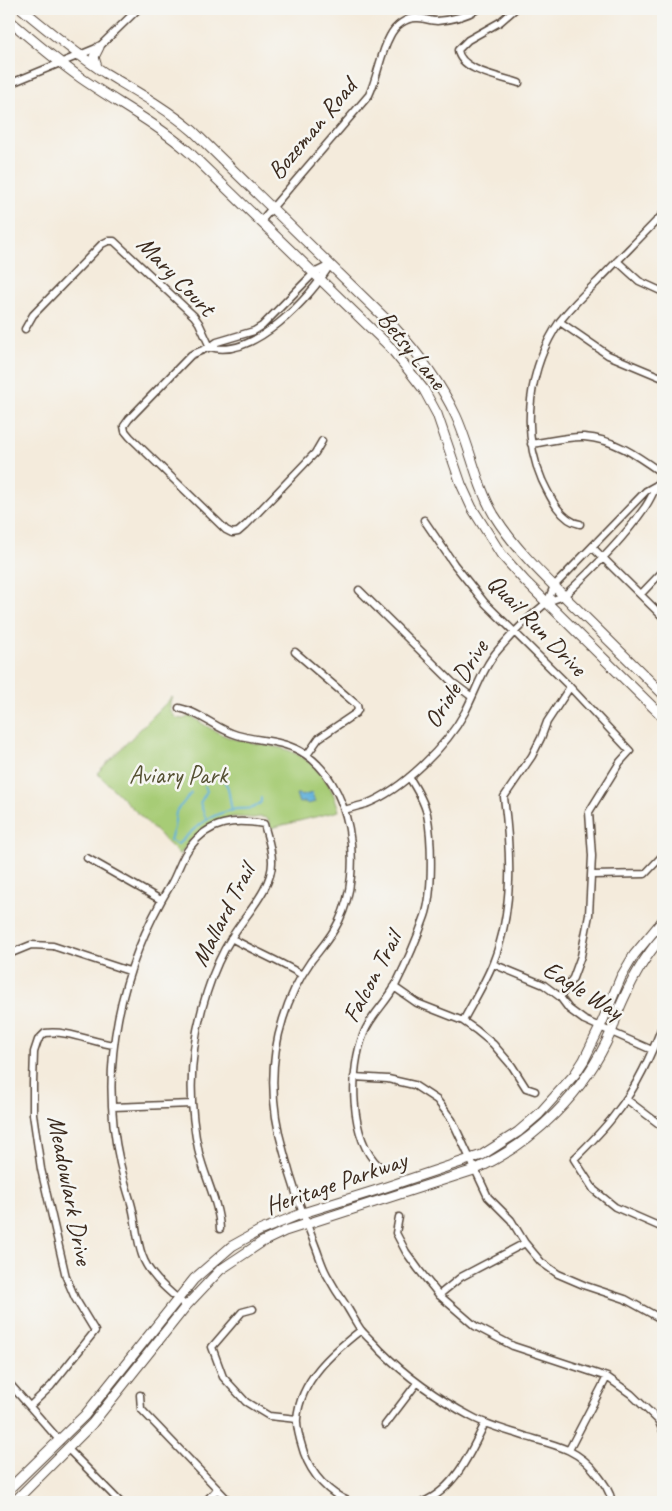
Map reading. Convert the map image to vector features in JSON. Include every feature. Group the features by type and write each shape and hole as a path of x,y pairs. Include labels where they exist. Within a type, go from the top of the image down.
{"main road":[{"name":"Betsy Lane","path":"22,9 80,56 182,122 394,326 418,353 433,375 457,418 481,489 494,515 511,540 554,586 663,694"},
{"name":"Betsy Lane","path":"9,20 82,78 170,136 208,170 389,346 424,390 437,414 461,484 488,534 513,568 663,718"},
{"path":"97,67 94,57 99,47"},
{"path":"170,136 182,122"},
{"name":"Heritage Parkway","path":"9,1489 60,1441 110,1386 194,1279 232,1246 259,1231 303,1213 482,1155 518,1132 539,1114 575,1074 584,1060 621,977 638,949 663,920"},
{"name":"Heritage Parkway","path":"11,1501 68,1449 92,1424 186,1306 220,1270 262,1242 285,1231 474,1170 486,1165 526,1140 563,1106 588,1074 611,1032 632,980 663,936"}],"street":[{"path":"9,84 99,47 138,9"},
{"name":"Bozeman Road","path":"261,221 369,94 375,84 390,35 398,26 406,20 416,17 435,21 447,20 478,9"},
{"path":"515,9 500,22 468,40 458,50 458,55 470,67 519,83"},
{"path":"580,524 571,523 564,515 552,498 540,474 531,444 529,415 533,386 548,342 560,322 663,214"},
{"name":"Mary Court","path":"25,329 33,315 102,244 114,241 194,316 210,348"},
{"path":"617,261 639,281 663,292"},
{"path":"322,442 315,453 246,525 238,532 232,533 226,530 130,436 125,431 124,426 191,355 210,348 217,342 257,329 330,265"},
{"path":"210,348 217,350 235,347 261,337 298,304 318,276"},
{"path":"291,298 298,304"},
{"path":"560,322 608,355 663,378"},
{"path":"257,329 261,337"},
{"path":"531,444 583,437 608,440 634,454 663,474"},
{"name":"Oriole Drive","path":"344,810 372,801 409,777 432,756 459,722 489,661 514,632 547,603 564,596 602,556 643,511 653,496 655,486 663,474"},
{"name":"Oriole Drive","path":"547,603 554,586 646,491 655,486"},
{"name":"Quail Run Drive","path":"424,520 454,564 485,603 570,687 630,751 620,762 589,812 592,875"},
{"path":"592,547 663,617"},
{"path":"640,594 663,571"},
{"path":"359,590 452,682 472,697"},
{"path":"295,652 357,705 358,710 356,714 319,738 307,755"},
{"path":"463,1021 493,964 507,915 510,868 504,797 532,756 542,738 547,722 570,687"},
{"path":"179,708 192,711 232,734 286,745 307,755 320,765 334,783 344,810 352,854 348,895 342,914 332,932 302,975 283,1020 275,1053 273,1085 275,1117 283,1152 306,1224 326,1274 361,1330 417,1383 448,1404 484,1423 530,1438 551,1442 569,1450 588,1462 605,1484 612,1502"},
{"name":"Falcon Trail","path":"378,1166 370,1158 359,1129 353,1096 354,1077 358,1051 364,1032 374,1014 394,988 426,914 431,875 427,813 409,777"},
{"name":"Mallard Trail","path":"161,900 189,848 202,834 220,824 243,820 264,824 272,861 270,878 262,894 231,938 215,968 200,1015 193,1060 192,1104 199,1153 219,1217 220,1229"},
{"path":"560,997 573,978 580,956 589,915 592,875 645,874 663,855"},
{"path":"87,858 161,900 148,925 129,971 122,997 114,1044 113,1106 120,1163 136,1220 142,1256 149,1270 158,1281 186,1306"},
{"path":"231,938 261,954 275,959 302,975"},
{"path":"9,954 31,945 53,946 129,971"},
{"name":"Eagle Way","path":"493,964 544,985 560,997 569,1009 584,1020 652,1050"},
{"path":"394,988 417,1003 463,1021 493,1044 512,1066 526,1088 535,1091"},
{"path":"663,1024 652,1050 626,1099 601,1131 574,1159 594,1190 615,1207 663,1228"},
{"name":"Meadowlark Drive","path":"30,1406 51,1386 95,1331 74,1298 66,1277 42,1177 33,1114 34,1052 38,1040 45,1033 57,1031 99,1043 114,1044"},
{"path":"354,1077 388,1079 414,1085 437,1100 452,1120 488,1197 512,1220 525,1243 541,1262 558,1274 625,1299 663,1320"},
{"path":"626,1099 663,1127"},
{"path":"113,1106 192,1104"},
{"path":"399,1217 396,1233 406,1252 439,1295 475,1326 513,1346 607,1378 631,1394 658,1420 663,1431"},
{"path":"439,1295 461,1277 525,1243"},
{"path":"253,1309 242,1312 212,1347 224,1378 246,1402 269,1416 297,1419"},
{"path":"350,1502 337,1497 318,1479 308,1465 297,1419 304,1396 317,1370 335,1350 361,1330"},
{"path":"569,1450 607,1378"},
{"path":"9,1383 60,1441"},
{"path":"384,1425 417,1383"},
{"path":"140,1395 142,1410 230,1502"},
{"path":"423,1502 448,1484 470,1456 484,1423"},
{"path":"68,1449 120,1502"},
{"path":"205,1502 217,1489"}],"green space":[{"name":"Aviary Park","path":"172,697 170,710 176,718 183,719 191,716 228,737 281,748 302,757 319,771 336,800 339,811 271,828 269,820 263,817 234,817 217,821 196,835 180,855 97,773"}],"water":[{"path":"312,793 315,802 308,804 305,802 299,803 296,794 301,796"}],"waterway":[{"path":"221,774 228,788 232,811"},
{"path":"205,786 207,791 200,803 206,819"},
{"path":"191,793 176,812 170,840 177,845 197,827 217,814 236,809 253,808 261,802 261,798"}]}
